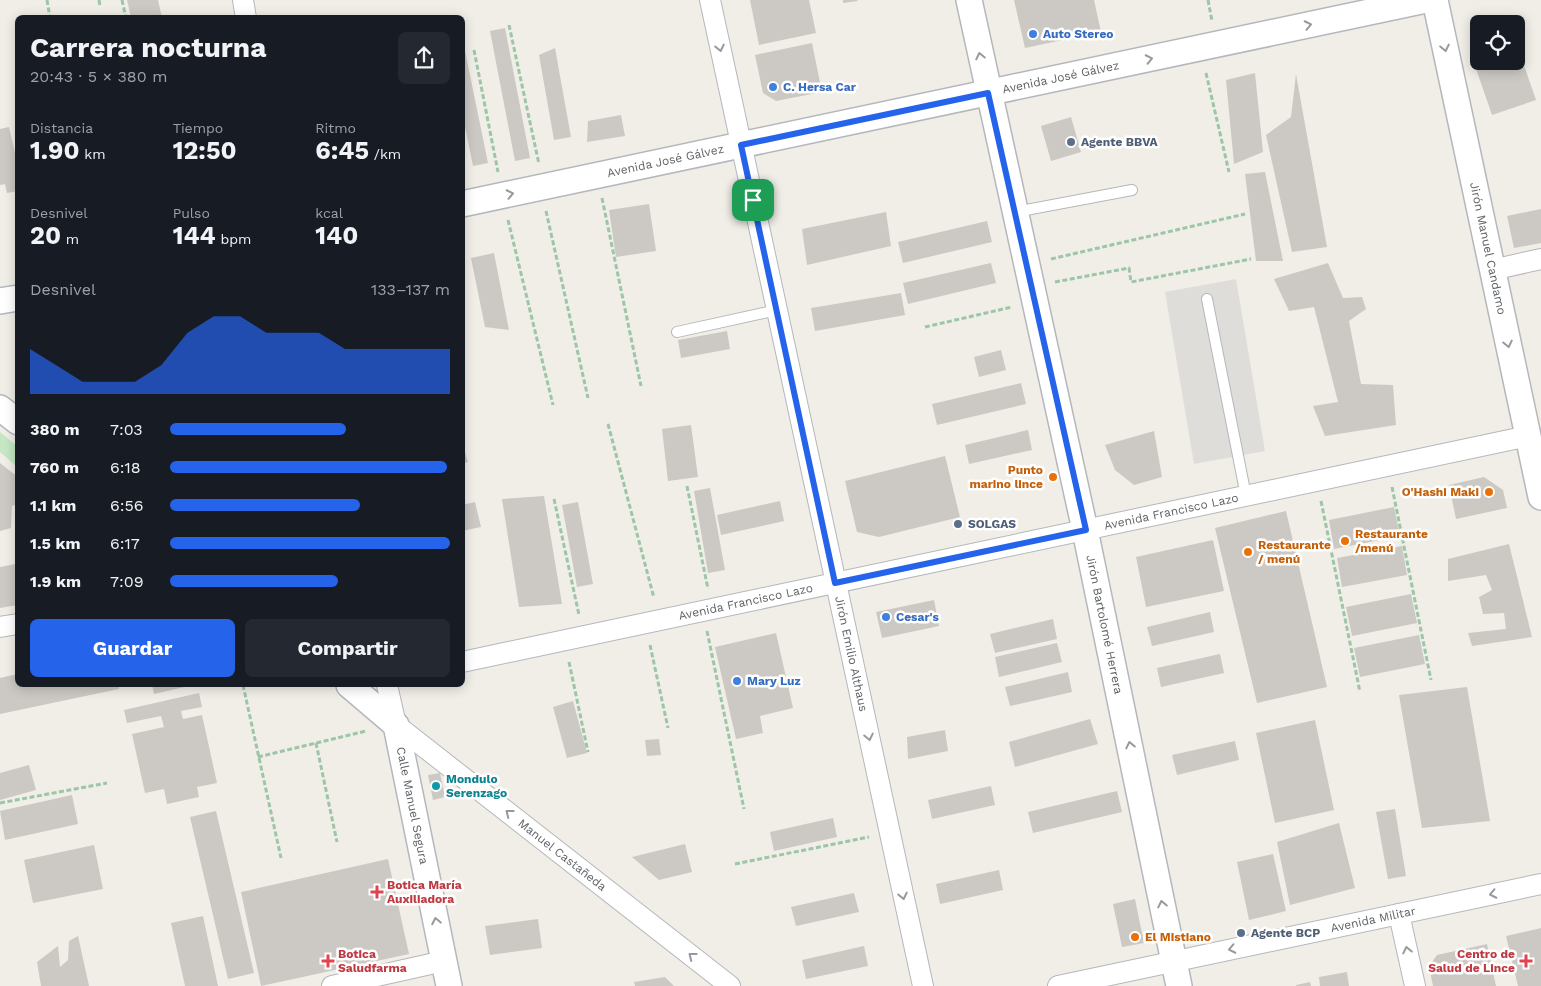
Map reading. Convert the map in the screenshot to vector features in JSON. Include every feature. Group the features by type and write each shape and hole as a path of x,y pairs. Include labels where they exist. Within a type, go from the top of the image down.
{"street":[{"path":"243,0 246,15"},
{"name":"Jirón Emilio Althaus","path":"710,0 922,986"},
{"name":"Jirón Bartolomé Herrera","path":"969,0 1014,212 1086,530 1179,986"},
{"name":"Avenida José Gálvez","path":"465,203 1426,0"},
{"name":"Jirón Manuel Candamo","path":"1435,0 1541,497"},
{"path":"1492,270 1541,259"},
{"path":"0,301 15,298"},
{"path":"0,408 15,420"},
{"name":"Avenida Francisco Lazo","path":"465,661 1528,436"},
{"path":"0,628 15,625"},
{"path":"351,687 396,725"},
{"name":"Calle Manuel Segura","path":"387,687 449,986"},
{"name":"Manuel Castañeda","path":"396,725 730,986"},
{"name":"Avenida Militar","path":"1058,986 1541,884"},
{"path":"1399,914 1415,986"},
{"path":"332,986 444,961"}],"lane":[{"path":"1014,212 1132,190"},
{"path":"1207,299 1246,496"},
{"path":"678,332 776,310"}],"path":[{"path":"47,0 50,15"},
{"path":"98,0 100,6"},
{"path":"122,0 125,15"},
{"path":"509,26 588,398"},
{"path":"1201,48 1229,172"},
{"path":"474,50 503,195 552,405"},
{"path":"597,175 642,386"},
{"path":"925,327 1031,284 1245,214"},
{"path":"1031,284 1129,268 1131,282 1251,259"},
{"path":"608,424 652,622 668,728"},
{"path":"1388,466 1431,680"},
{"path":"1317,481 1360,692"},
{"path":"687,486 744,809"},
{"path":"554,499 588,752"},
{"path":"243,687 281,858"},
{"path":"258,757 396,725"},
{"path":"316,743 337,842"},
{"path":"0,803 107,783"},
{"path":"734,864 889,832"}],"shaded area":[{"path":"1236,279 1265,451 1194,464 1165,292"}],"green space":[{"path":"0,432 15,444 15,465 0,452"}],"building":[{"path":"127,0 158,0 161,15 130,15"},
{"path":"750,0 809,0 816,33 759,45"},
{"path":"843,0 857,0 858,1 843,3"},
{"path":"1014,0 1094,0 1101,32 1025,48"},
{"path":"505,28 530,158 515,161 490,31"},
{"path":"812,43 822,92 776,101 763,93 755,55"},
{"path":"555,48 571,137 554,140 539,55"},
{"path":"465,51 488,163 473,166 465,127"},
{"path":"1525,68 1536,100 1492,115 1476,70 1525,70"},
{"path":"1255,73 1263,152 1234,164 1226,80"},
{"path":"1296,74 1327,247 1292,252 1266,135 1291,117"},
{"path":"621,115 625,136 587,142 588,121"},
{"path":"1071,117 1081,152 1051,161 1041,126"},
{"path":"9,127 15,153 15,192 7,193 5,184 0,185 0,129"},
{"path":"1265,172 1283,261 1256,261 1245,174"},
{"path":"649,204 656,251 616,257 609,210"},
{"path":"1541,209 1541,243 1514,248 1507,216"},
{"path":"886,212 891,246 807,265 802,229"},
{"path":"987,221 992,242 903,263 898,242"},
{"path":"494,253 509,330 485,327 471,258"},
{"path":"991,263 996,283 908,304 903,283"},
{"path":"1328,263 1343,298 1362,297 1366,309 1349,321 1361,384 1393,385 1396,425 1325,436 1313,406 1338,402 1314,307 1289,311 1274,279"},
{"path":"901,293 905,315 815,331 811,308"},
{"path":"727,331 730,349 681,358 678,340"},
{"path":"1001,350 1006,370 979,377 974,357"},
{"path":"1021,383 1026,404 937,425 932,404"},
{"path":"691,425 698,477 668,481 662,429"},
{"path":"1028,430 1032,450 969,464 965,445"},
{"path":"1154,431 1162,477 1134,485 1115,470 1105,445"},
{"path":"465,452 468,462 465,463"},
{"path":"945,456 960,517 879,537 857,532 845,481"},
{"path":"0,463 15,475 15,505 12,506 11,528 0,531"},
{"path":"1484,477 1503,490 1507,508 1456,519 1449,485"},
{"path":"710,488 725,570 708,573 694,491"},
{"path":"544,496 562,604 519,607 502,499"},
{"path":"780,501 784,521 721,535 717,515"},
{"path":"475,502 481,527 465,530 465,504"},
{"path":"578,502 593,584 577,587 562,505"},
{"path":"1394,507 1400,536 1334,549 1329,520"},
{"path":"1286,511 1327,687 1257,703 1215,528"},
{"path":"1213,540 1224,591 1146,607 1136,557"},
{"path":"1509,544 1532,637 1472,646 1468,633 1506,629 1504,613 1483,614 1479,597 1492,590 1486,575 1448,581 1448,559"},
{"path":"1402,546 1407,575 1342,587 1337,558"},
{"path":"15,564 15,606 0,608 0,567"},
{"path":"1411,594 1417,623 1352,636 1346,607"},
{"path":"934,600 939,626 882,638 876,612"},
{"path":"1210,612 1214,632 1152,646 1147,627"},
{"path":"1053,619 1057,639 995,653 990,634"},
{"path":"776,633 793,708 760,716 763,733 736,739 715,647"},
{"path":"1419,635 1425,664 1360,677 1354,648"},
{"path":"1057,643 1062,662 999,677 995,657"},
{"path":"1220,654 1224,673 1161,687 1157,668"},
{"path":"1068,672 1072,692 1010,706 1005,687"},
{"path":"15,675 15,687 119,687 119,689 0,714 0,678"},
{"path":"152,687 185,687 154,694"},
{"path":"1467,687 1490,821 1422,828 1399,695"},
{"path":"199,693 202,707 181,711 183,719 202,715 217,783 197,787 199,797 167,804 164,789 145,793 132,734 164,727 161,716 127,723 124,710"},
{"path":"573,701 587,753 567,758 553,707"},
{"path":"1090,719 1098,744 1015,767 1009,742"},
{"path":"1315,720 1334,810 1275,823 1256,733"},
{"path":"945,730 948,751 908,759 907,737"},
{"path":"659,739 661,755 647,756 645,740"},
{"path":"1235,741 1239,760 1177,775 1172,755"},
{"path":"29,765 36,790 0,800 0,773"},
{"name":"Mondulo Serenzago","path":"440,773 445,797 433,800 428,775"},
{"path":"991,786 995,805 932,819 928,800"},
{"path":"1117,791 1122,812 1033,833 1028,812"},
{"path":"72,795 78,824 5,840 0,811"},
{"path":"1395,809 1406,876 1388,879 1376,812"},
{"path":"216,811 254,973 228,979 190,817"},
{"path":"833,818 837,837 774,851 770,832"},
{"path":"1339,823 1355,888 1290,905 1277,842"},
{"path":"685,844 692,872 659,880 632,857"},
{"path":"94,845 103,889 33,903 24,860"},
{"path":"1273,854 1286,911 1249,920 1237,862"},
{"path":"388,859 409,954 261,986 241,892"},
{"path":"999,870 1003,890 940,904 936,884"},
{"path":"854,893 859,912 796,926 791,907"},
{"path":"1135,899 1144,943 1122,947 1113,904"},
{"path":"203,916 218,986 185,986 171,923"},
{"path":"538,919 542,948 490,955 485,926"},
{"name":"Centro de Salud de Lince","path":"1541,928 1541,986 1518,986 1506,936"},
{"path":"78,936 89,986 41,986 37,962 58,946 60,967 68,960 69,941"},
{"path":"1487,944 1496,986 1433,986 1429,966 1437,955"},
{"path":"864,946 868,966 806,979 802,960"},
{"path":"1347,972 1349,986 1320,986 1319,977"},
{"path":"665,977 674,986 635,986 634,982"},
{"path":"1310,982 1311,986 1296,986 1296,985"}],"place":[{"name":"Auto Stereo","path":"1033,34"},
{"name":"C. Hersa Car","path":"773,87"},
{"name":"Agente BBVA","path":"1071,142"},
{"name":"Punto marino lince","path":"1053,477"},
{"name":"O'Hashi Maki","path":"1489,492"},
{"name":"SOLGAS","path":"958,524"},
{"name":"Restaurante /menú","path":"1345,541"},
{"name":"Restaurante / menú","path":"1248,552"},
{"name":"Cesar's","path":"886,617"},
{"name":"Mary Luz","path":"737,681"},
{"name":"Mondulo Serenzago","path":"436,786"},
{"name":"Botica María Auxiliadora","path":"377,892"},
{"name":"Agente BCP","path":"1241,933"},
{"name":"El Mistiano","path":"1135,937"},
{"name":"Botica Saludfarma","path":"328,961"},
{"name":"Centro de Salud de Lince","path":"1526,961"}],"route":[{"path":"988,93 1086,530 835,583 753,200 741,145 988,93"}]}
